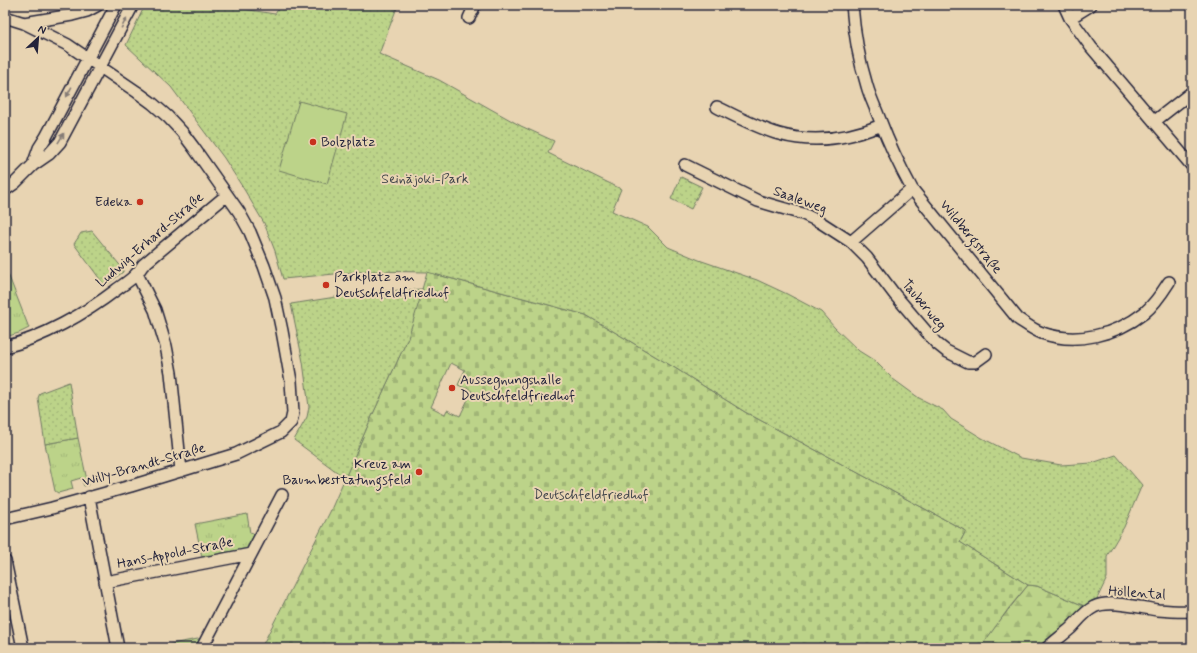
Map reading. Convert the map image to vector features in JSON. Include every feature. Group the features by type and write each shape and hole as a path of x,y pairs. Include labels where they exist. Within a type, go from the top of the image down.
{"street":[{"path":"24,23 72,15 87,11 98,5"},
{"path":"33,165 39,148 116,5"},
{"path":"5,190 15,183 33,165 49,154 60,142 133,5"},
{"path":"469,18 475,5"},
{"name":"Wildbergstraße","path":"852,5 853,23 867,87 900,166 912,189 1018,319 1029,327 1042,333 1064,338 1092,337 1112,331 1132,321 1145,312 1169,282"},
{"path":"1064,5 1070,18 1103,62 1192,166"},
{"path":"1070,18 1091,5"},
{"path":"5,17 24,23 68,45 152,103 168,117 190,142 227,194"},
{"path":"1155,121 1192,92"},
{"path":"717,107 760,127 795,138 822,139 849,136 882,125"},
{"name":"Saaleweg","path":"685,165 758,201 803,214 820,222 851,242"},
{"path":"851,242 912,189"},
{"name":"Ludwig-Erhard-Straße","path":"5,347 32,338 64,323 98,304 137,274 143,265 227,194"},
{"name":"Willy-Brandt-Straße","path":"5,519 52,508 131,486 236,454 275,436 291,422 293,413 291,380 275,298 250,232 227,194"},
{"name":"Tauberweg","path":"851,242 867,258 895,295 936,343 946,351 968,362 975,362 986,354"},
{"path":"137,274 155,310 166,346 172,373 181,470"},
{"path":"202,648 282,495"},
{"name":"Hans-Appold-Straße","path":"89,497 118,648"},
{"name":"Hans-Appold-Straße","path":"105,582 251,554"},
{"path":"5,561 23,648"},
{"name":"Höllental","path":"1047,648 1072,627 1082,616 1094,607 1100,605 1116,604 1159,610 1184,612 1192,611"}],"green space":[{"name":"Seinäjoki-Park","path":"145,5 236,5 243,9 275,14 281,5 398,5 379,54 439,80 521,126 554,141 548,153 621,189 612,211 648,227 668,247 699,260 757,280 821,312 859,351 875,361 893,379 919,398 943,410 951,419 982,438 1021,458 1061,465 1092,463 1116,455 1142,485 1124,527 1107,556 1107,578 1095,603 1087,607 1037,586 1028,585 960,542 966,531 745,412 586,315 427,272 365,271 283,279 275,251 264,223 224,158 171,87 126,45"},
{"name":"Bolzplatz","path":"299,101 347,114 327,184 279,170"},
{"path":"681,177 702,187 691,209 671,199"},
{"path":"92,231 123,269 123,272 105,286 74,244 81,233"},
{"name":"Deutschfeldfriedhof","path":"427,272 586,315 745,412 966,531 960,542 1028,585 980,648 261,648 330,512 408,338","holes":["451,363 465,370 458,385 472,391 460,416 447,410 445,414 431,407"]},
{"path":"8,274 29,328 5,337 5,275"},
{"path":"423,289 408,338 345,478 294,440 307,417 309,407 303,362 291,304 368,292"},
{"path":"69,382 78,438 45,444 38,398 40,393"},
{"path":"78,438 88,485 84,486 81,478 71,481 73,489 58,493 55,491 45,444"},
{"path":"247,514 250,533 256,535 249,548 202,557 195,524"},
{"path":"1028,585 1037,586 1087,607 1039,648 978,648 1015,601"},
{"path":"203,638 198,648 167,648 166,645"}],"place":[{"name":"Bolzplatz","path":"313,142"},
{"name":"Edeka","path":"140,202"},
{"name":"Parkplatz am Deutschfeldfriedhof","path":"326,285"},
{"name":"Aussegnungshalle Deutschfeldfriedhof","path":"452,388"},
{"name":"Kreuz am Baumbesttatungsfeld","path":"419,472"}]}
